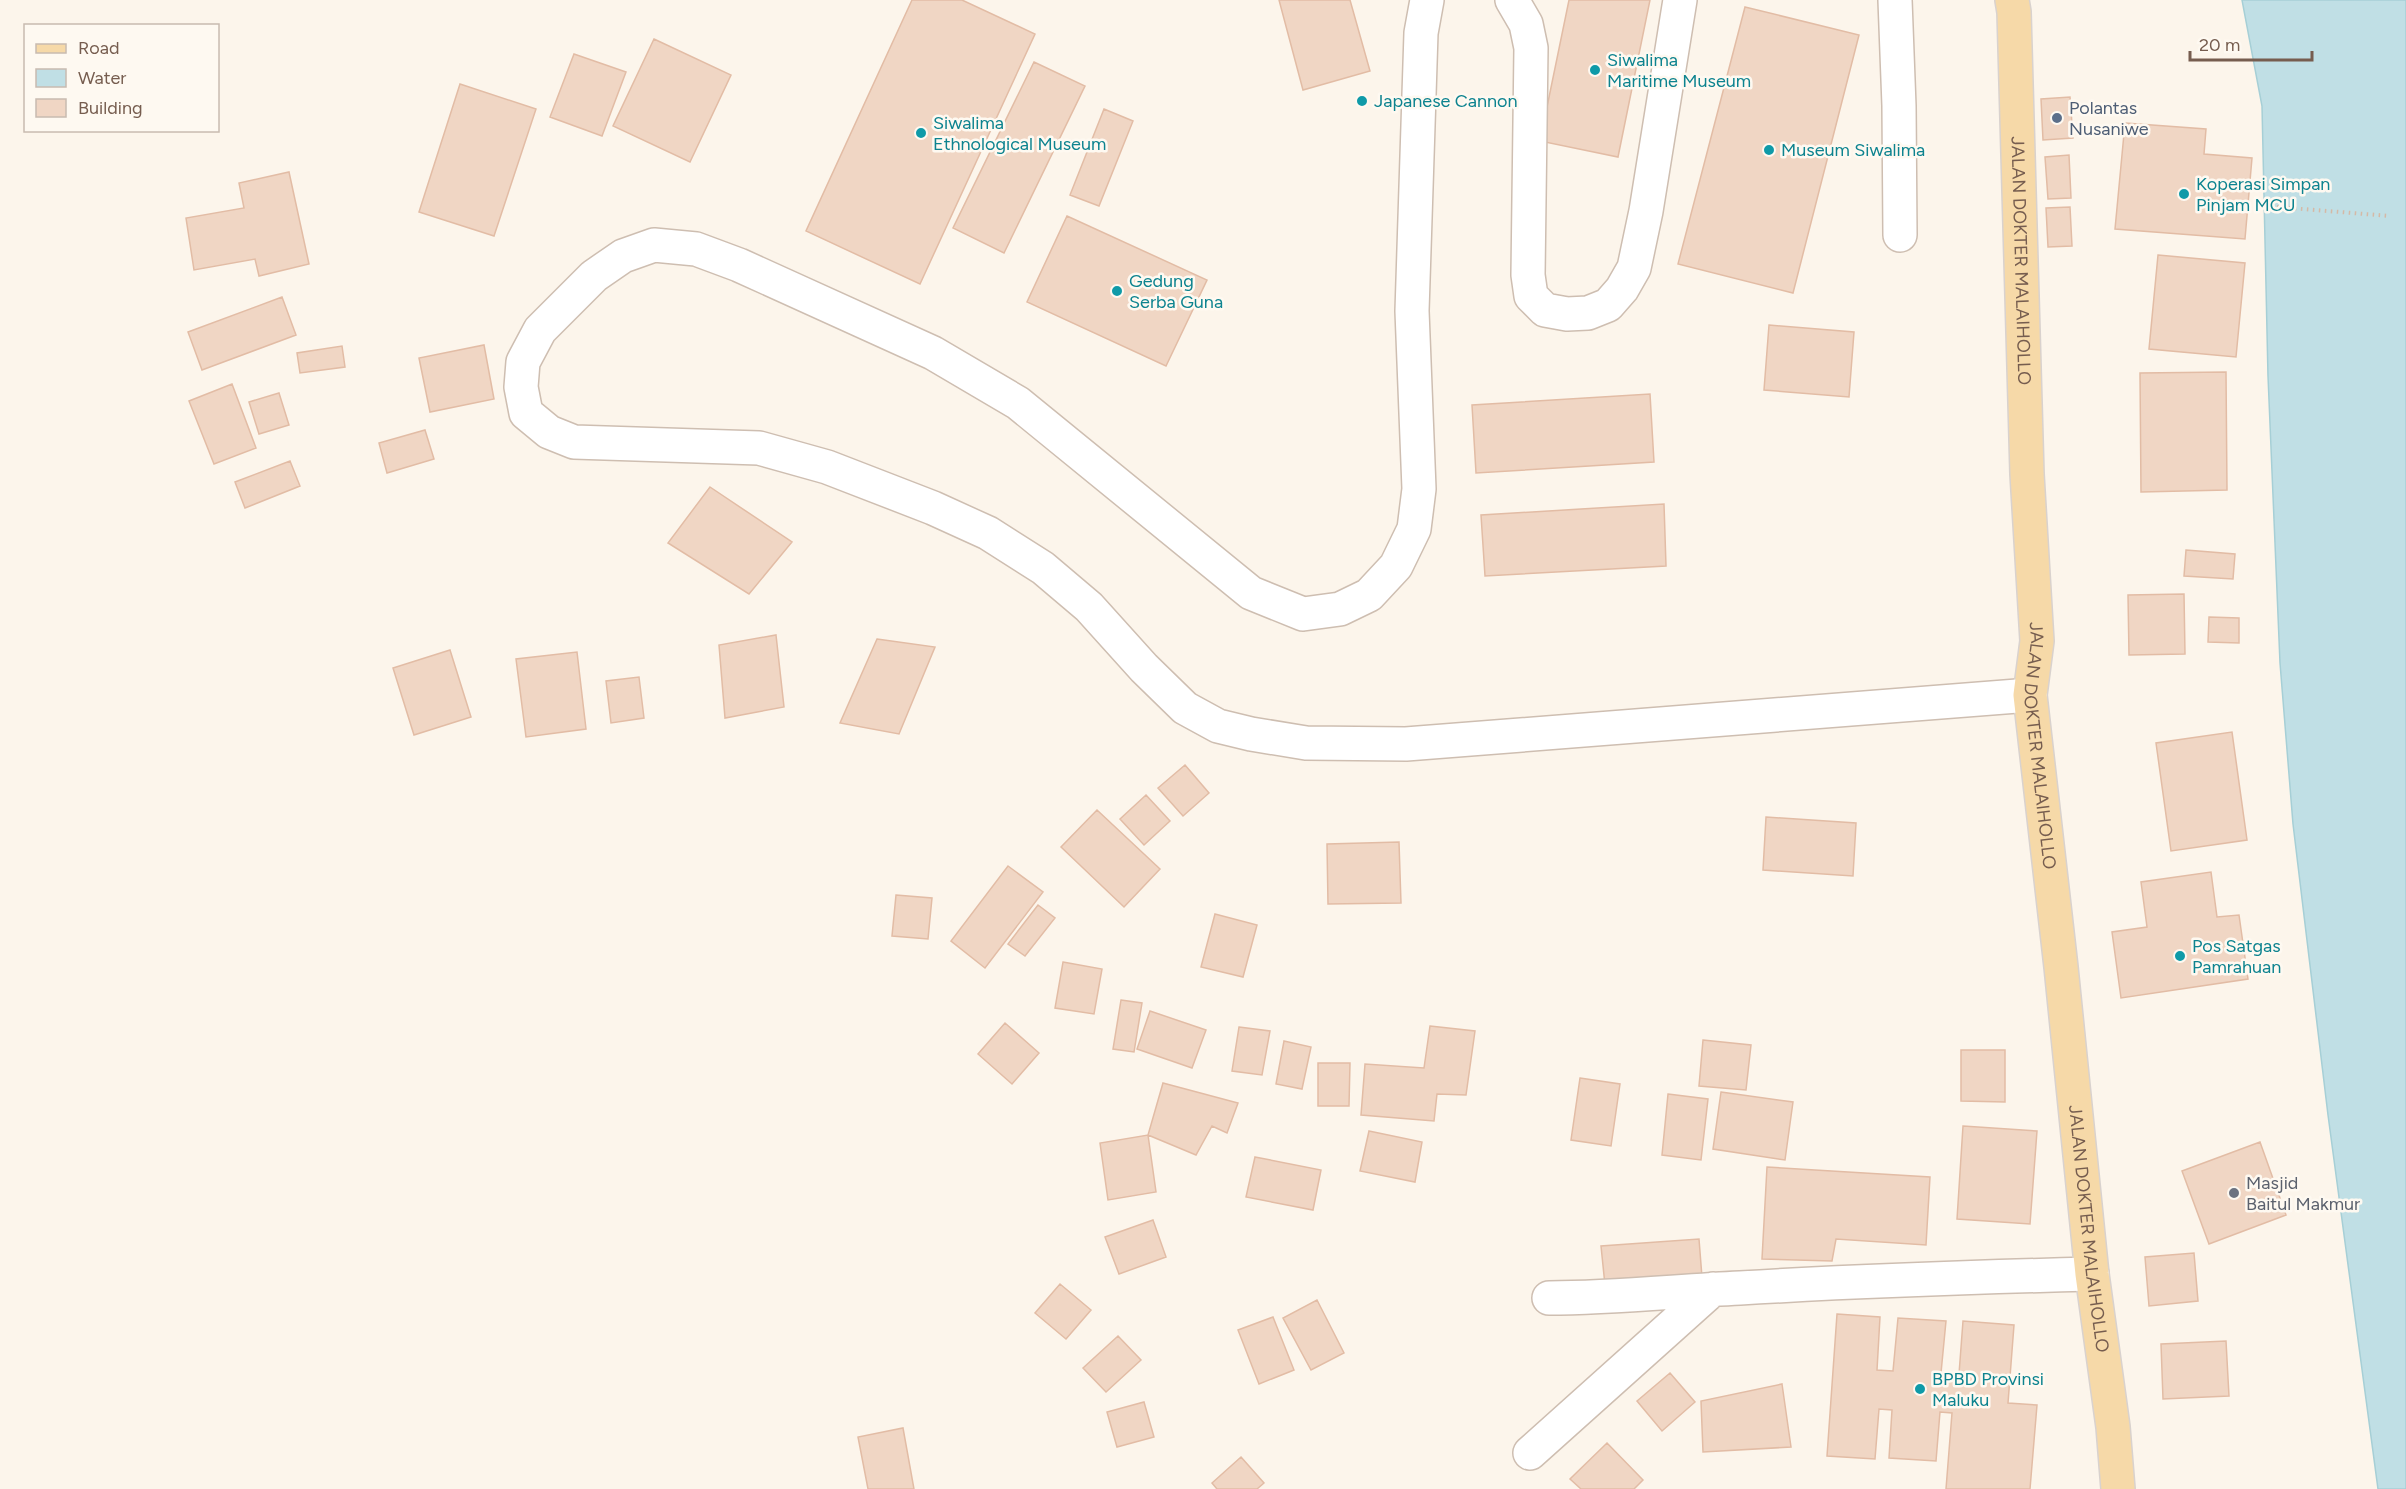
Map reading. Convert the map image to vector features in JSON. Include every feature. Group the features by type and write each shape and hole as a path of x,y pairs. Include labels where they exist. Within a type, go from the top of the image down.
{"main road":[{"name":"JALAN DOKTER MALAIHOLLO","path":"2012,0 2027,474 2037,641 2030,695 2061,966 2092,1274 2114,1427 2118,1489"}],"street":[{"path":"1427,0 1420,33 1412,311 1419,489 1413,529 1396,567 1369,595 1340,609 1304,614 1251,593 1018,403 933,353 739,265 696,249 654,245 623,256 594,276 540,330 523,362 521,387 526,413 549,432 574,442 759,448 827,467 933,508 988,533 1043,568 1070,589 1143,668 1185,708 1218,726 1251,734 1306,743 1406,744 2030,695"},
{"path":"1512,0 1526,24 1531,48 1528,274 1532,296 1545,310 1567,314 1588,313 1608,305 1622,289 1634,268 1646,211 1680,0"},
{"path":"1895,0 1900,235"},
{"path":"1549,1298 1608,1298 1713,1289 1924,1278 2092,1274"},
{"path":"1530,1453 1713,1289"}],"path":[{"path":"2265,207 2390,216"}],"water":[{"path":"2242,0 2406,0 2406,1489 2378,1489 2328,1115 2293,824 2280,663 2268,376 2262,106"}],"building":[{"name":"Siwalima Ethnological Museum","path":"912,0 962,0 1035,34 920,284 806,231"},
{"path":"1279,0 1350,0 1370,71 1303,90"},
{"name":"Siwalima Maritime Museum","path":"1569,0 1650,0 1618,157 1540,141"},
{"name":"Museum Siwalima","path":"1745,7 1859,35 1793,293 1678,264"},
{"path":"654,39 731,75 690,162 613,126"},
{"path":"574,54 626,72 602,136 550,117"},
{"path":"1034,62 1085,86 1004,253 953,228"},
{"path":"460,84 536,109 494,236 419,212"},
{"name":"Polantas Nusaniwe","path":"2070,97 2073,138 2043,140 2041,99"},
{"path":"1104,109 1133,121 1099,206 1070,195"},
{"name":"Koperasi Simpan Pinjam MCU","path":"2125,123 2206,129 2204,154 2252,158 2245,239 2115,229"},
{"path":"2069,155 2071,198 2048,199 2045,157"},
{"path":"289,172 309,264 259,276 255,259 194,270 186,218 244,208 239,183"},
{"path":"2070,207 2072,246 2048,247 2046,208"},
{"name":"Gedung Serba Guna","path":"1067,216 1207,280 1166,366 1027,302"},
{"path":"2158,255 2245,263 2236,357 2149,349"},
{"path":"282,297 296,335 202,370 188,332"},
{"path":"1769,325 1854,332 1849,397 1764,390"},
{"path":"484,345 494,399 430,412 419,358"},
{"path":"342,346 345,367 300,373 297,353"},
{"path":"2226,372 2227,490 2141,492 2140,373"},
{"path":"232,384 256,448 214,464 189,401"},
{"path":"279,393 289,425 259,434 249,402"},
{"path":"1650,394 1654,462 1476,473 1472,405"},
{"path":"425,430 434,459 387,473 379,443"},
{"path":"290,461 300,486 245,508 235,482"},
{"path":"710,487 792,542 749,594 668,543"},
{"path":"1664,504 1666,566 1485,576 1481,515"},
{"path":"2186,550 2235,554 2233,579 2184,576"},
{"path":"2184,594 2185,654 2129,655 2128,595"},
{"path":"2209,617 2239,618 2239,643 2208,642"},
{"path":"776,635 784,707 725,718 719,645"},
{"path":"877,639 935,647 899,734 840,723"},
{"path":"450,650 471,717 414,735 393,668"},
{"path":"577,652 586,729 526,737 516,659"},
{"path":"639,677 644,718 611,723 606,681"},
{"path":"2232,732 2247,840 2171,851 2156,743"},
{"path":"1185,765 1209,793 1183,816 1158,788"},
{"path":"1146,795 1170,821 1144,845 1120,819"},
{"path":"1097,810 1160,869 1124,907 1061,847"},
{"path":"1766,817 1856,823 1853,876 1763,870"},
{"path":"1399,842 1401,903 1328,904 1327,844"},
{"path":"1008,866 1043,892 985,968 951,941"},
{"name":"Pos Satgas Pamrahuan","path":"2211,872 2217,917 2239,915 2248,979 2121,998 2112,932 2147,927 2141,882"},
{"path":"896,895 932,898 928,939 892,936"},
{"path":"1038,905 1055,918 1025,956 1008,944"},
{"path":"1215,914 1257,925 1243,977 1201,967"},
{"path":"1063,962 1102,969 1094,1014 1055,1008"},
{"path":"1121,1000 1142,1003 1134,1052 1113,1049"},
{"path":"1150,1011 1206,1030 1192,1068 1137,1049"},
{"path":"1005,1023 1039,1053 1012,1084 978,1054"},
{"path":"1430,1026 1475,1031 1466,1095 1437,1094 1434,1121 1361,1115 1365,1064 1424,1068"},
{"path":"1239,1027 1270,1031 1262,1075 1232,1071"},
{"path":"1703,1040 1751,1045 1746,1090 1699,1086"},
{"path":"1284,1041 1311,1047 1302,1089 1276,1084"},
{"path":"1961,1050 2005,1050 2005,1102 1961,1101"},
{"path":"1318,1063 1350,1063 1349,1106 1318,1106"},
{"path":"1580,1078 1620,1084 1611,1146 1571,1140"},
{"path":"1163,1083 1238,1103 1227,1133 1212,1126 1196,1155 1148,1135"},
{"path":"1721,1092 1793,1102 1785,1160 1713,1149"},
{"path":"1668,1094 1708,1099 1701,1160 1662,1155"},
{"path":"1963,1126 2037,1131 2030,1224 1957,1219"},
{"path":"1369,1131 1422,1142 1415,1182 1360,1171"},
{"path":"1148,1135 1156,1192 1108,1200 1100,1143"},
{"name":"Masjid Baitul Makmur","path":"2260,1142 2286,1215 2209,1244 2182,1171"},
{"path":"1255,1157 1321,1170 1313,1210 1246,1197"},
{"path":"1767,1167 1930,1177 1926,1245 1836,1239 1832,1261 1762,1259"},
{"path":"1153,1220 1166,1257 1119,1274 1105,1237"},
{"path":"1699,1239 1703,1290 1606,1295 1601,1246"},
{"path":"2194,1253 2198,1301 2149,1306 2145,1257"},
{"path":"1060,1284 1091,1310 1066,1339 1035,1313"},
{"path":"1317,1300 1344,1353 1311,1370 1283,1318"},
{"name":"BPBD Provinsi Maluku","path":"1837,1314 1880,1317 1877,1370 1893,1371 1898,1318 1946,1321 1941,1373 1959,1374 1963,1321 2014,1325 2008,1403 2037,1405 2030,1489 1946,1489 1952,1413 1940,1412 1936,1461 1889,1458 1892,1410 1879,1409 1875,1459 1827,1456"},
{"path":"1273,1317 1294,1370 1259,1384 1238,1330"},
{"path":"1118,1336 1141,1360 1106,1392 1083,1368"},
{"path":"2226,1341 2229,1396 2163,1399 2161,1344"},
{"path":"1670,1373 1695,1402 1662,1431 1637,1401"},
{"path":"1782,1384 1791,1447 1703,1452 1701,1401"},
{"path":"1144,1402 1154,1437 1117,1447 1107,1412"},
{"path":"903,1428 914,1489 868,1489 858,1437"},
{"path":"1607,1443 1643,1480 1634,1489 1581,1489 1570,1479"},
{"path":"1241,1457 1264,1483 1257,1489 1217,1489 1212,1483"}],"place":[{"name":"Siwalima Maritime Museum","path":"1595,70"},
{"name":"Japanese Cannon","path":"1362,101"},
{"name":"Polantas Nusaniwe","path":"2057,118"},
{"name":"Siwalima Ethnological Museum","path":"921,133"},
{"name":"Museum Siwalima","path":"1769,150"},
{"name":"Koperasi Simpan Pinjam MCU","path":"2184,194"},
{"name":"Gedung Serba Guna","path":"1117,291"},
{"name":"Pos Satgas Pamrahuan","path":"2180,956"},
{"name":"Masjid Baitul Makmur","path":"2234,1193"},
{"name":"BPBD Provinsi Maluku","path":"1920,1389"}]}
